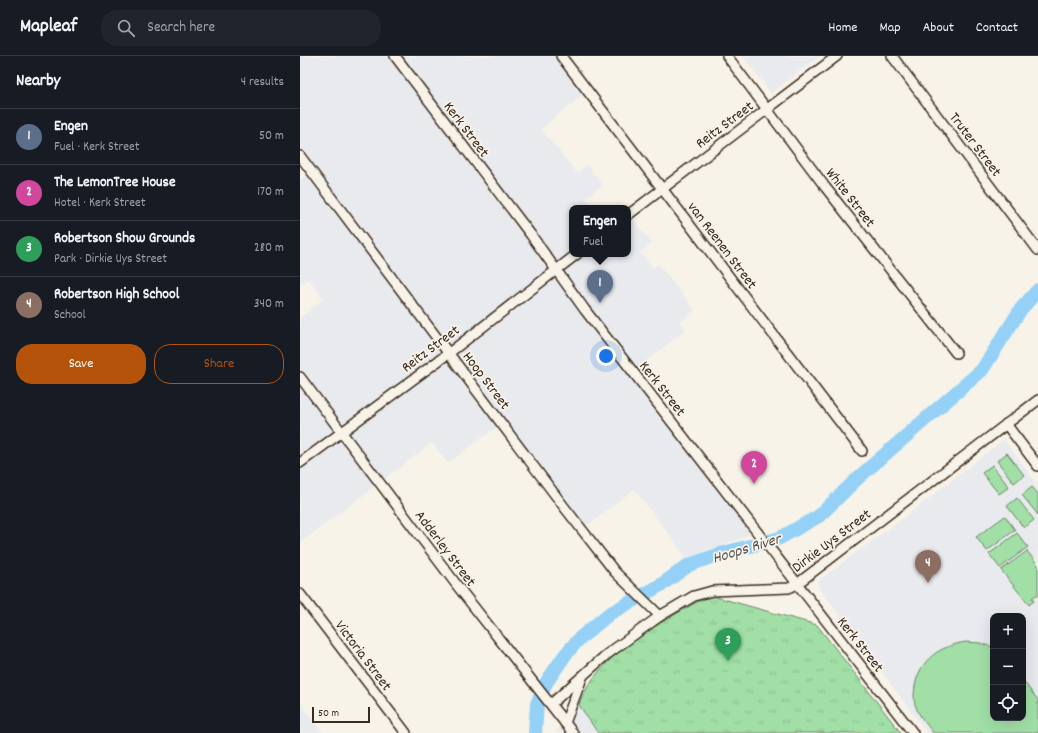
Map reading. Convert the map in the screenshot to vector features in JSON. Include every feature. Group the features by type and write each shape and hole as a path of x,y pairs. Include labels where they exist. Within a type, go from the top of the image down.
{"street":[{"name":"Kerk Street","path":"395,56 772,553 913,733"},
{"name":"van Reenen Street","path":"561,56 862,451"},
{"name":"White Street","path":"727,56 826,188 956,353"},
{"name":"Reitz Street","path":"631,213 768,110 837,56"},
{"name":"Truter Street","path":"892,56 1038,250"},
{"name":"Hoop Street","path":"300,156 565,508 615,572 660,616"},
{"name":"Reitz Street","path":"300,463 449,353 572,257"},
{"name":"Adderley Street","path":"300,377 459,588 573,733"},
{"name":"Dirkie Uys Street","path":"551,704 562,693 582,678 606,655 660,616 704,592 789,588 797,584 1038,400"},
{"path":"1006,424 1038,466"},
{"name":"Victoria Street","path":"300,594 406,733"},
{"name":"Dirkie Uys Street","path":"565,723 582,678"}],"shaded area":[{"path":"300,56 562,56 586,92 541,129 577,173 587,165 603,185 586,198 591,205 569,205 569,257 631,257 631,217 652,243 640,252 653,268 658,264 695,310 680,322 686,330 633,371 757,528 744,537 687,558 634,489 581,531 501,424 448,463 432,443 300,543 300,386 305,382 300,375 300,318 324,299 309,279 300,284 300,180 311,172 300,158"},
{"path":"743,56 820,56 771,93"},
{"path":"1004,439 1038,485 1038,733 927,733 818,586 819,580 909,514"},
{"path":"300,703 323,733 300,733"},
{"path":"579,705 598,733 555,733"}],"green space":[{"path":"1007,453 1024,475 1014,483 997,461"},
{"path":"992,465 1009,487 999,494 982,473"},
{"path":"1032,487 1038,494 1038,515 1022,495"},
{"path":"1017,498 1034,520 1024,528 1007,506"},
{"path":"1005,516 1015,530 987,551 976,537"},
{"path":"1017,533 1028,547 1000,568 989,554"},
{"path":"1027,551 1038,565 1038,596 1036,595 1032,598 1034,601 1029,605 1001,570"},
{"path":"709,595 817,625 901,733 598,733 579,705 588,687 600,670 634,641"},
{"path":"966,642 980,643 990,646 990,721 1026,721 1026,685 1038,700 1038,733 933,733 919,714 915,705 915,686 921,668 926,661 940,651"}],"waterway":[{"name":"Hoops River","path":"535,733 537,704 546,683 565,655 579,639 609,614 661,585 689,565 720,554 780,538 819,516 859,477 982,370 1021,309 1038,290"}],"place":[{"name":"Engen","path":"600,303"},
{"name":"The LemonTree House","path":"754,484"},
{"name":"Robertson High School","path":"928,583"},
{"name":"Robertson Show Grounds","path":"728,661"}]}
